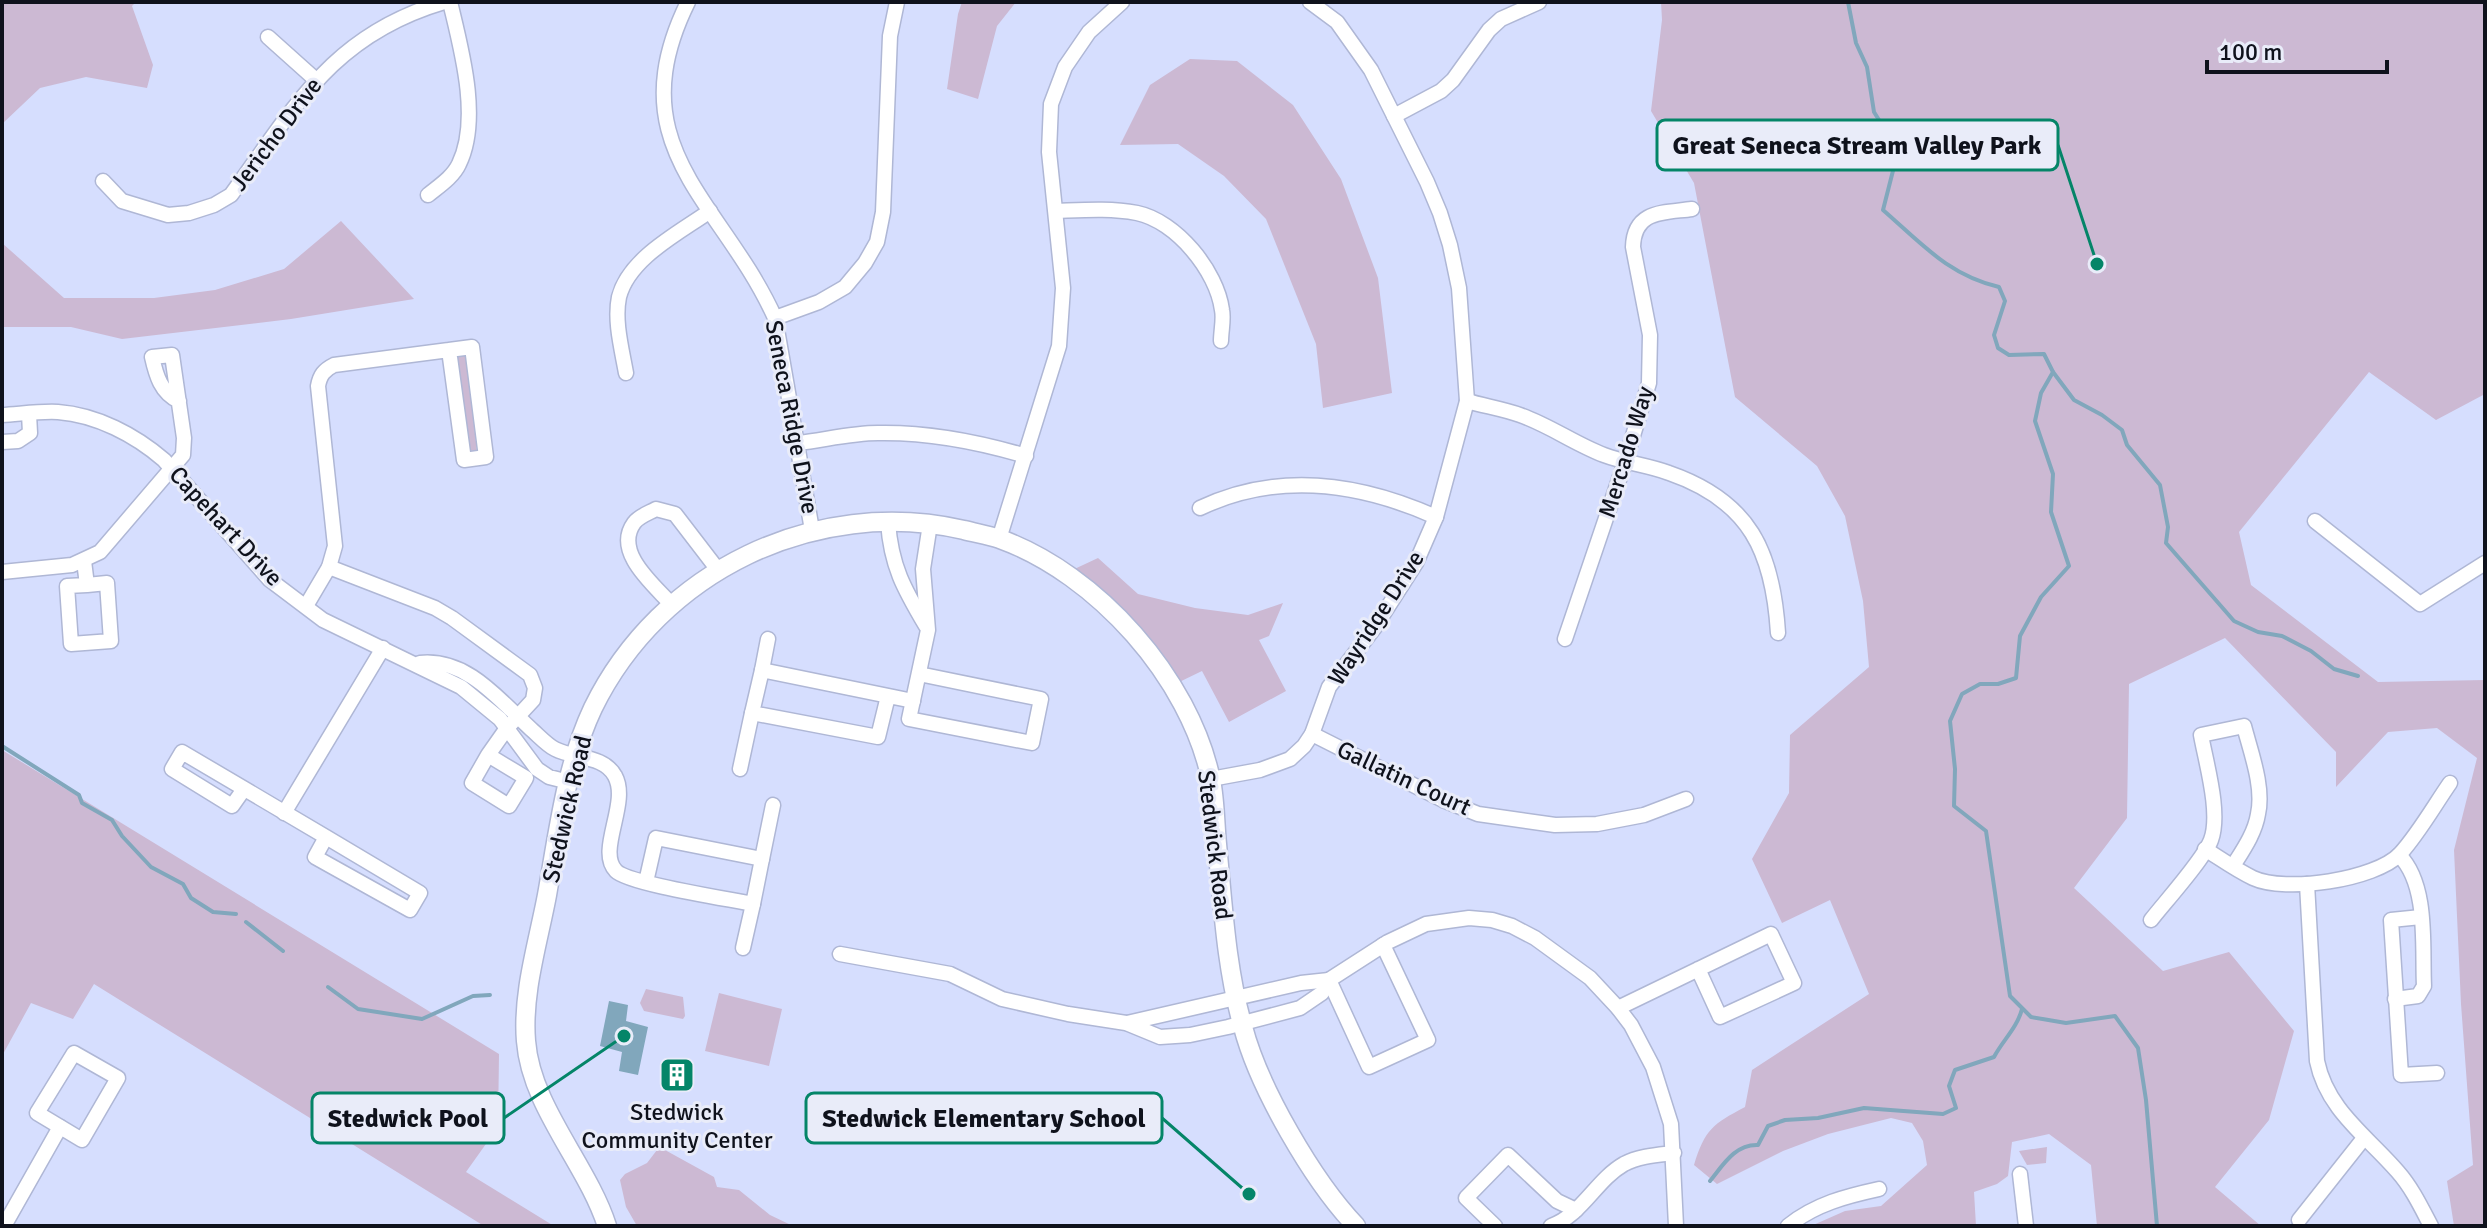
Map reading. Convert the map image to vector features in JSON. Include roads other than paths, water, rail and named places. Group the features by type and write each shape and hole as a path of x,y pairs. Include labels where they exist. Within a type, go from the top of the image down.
{"street":[{"name":"Jericho Drive","path":"103,181 122,201 158,212 189,213 214,205 231,195 316,80 341,55 369,35 416,10 444,2"},
{"path":"428,195 452,175 460,163 468,133 465,65 450,2"},
{"name":"Seneca Ridge Drive","path":"688,2 670,46 664,78 664,109 671,139 687,177 763,290 775,318 812,530"},
{"path":"775,318 819,302 845,287 877,242 883,212 890,36 897,2"},
{"path":"999,539 1059,346 1063,288 1049,152 1051,104 1065,67 1089,32 1122,2"},
{"name":"Wayridge Drive","path":"1211,779 1260,770 1290,759 1312,734 1329,687 1375,627 1416,563 1436,517 1467,401 1464,331 1450,245 1427,182 1371,70 1337,22 1310,2"},
{"path":"1394,116 1427,100 1447,85 1501,19 1539,2"},
{"path":"268,37 316,80"},
{"path":"1057,211 1111,209 1140,214 1170,230 1191,248 1212,282 1222,310 1221,341"},
{"name":"Mercado Way","path":"1565,639 1649,383 1650,335 1633,247 1634,233 1642,221 1654,214 1692,209"},
{"path":"626,373 619,297 631,275 650,254 710,211"},
{"path":"306,606 329,567 335,546 318,386 320,377 334,365 449,350 472,347 486,457 464,460 449,350"},
{"path":"2,572 56,568 84,561 100,552 183,455 185,448 179,401"},
{"path":"1467,401 1519,415 1576,443 1625,462 1673,474 1709,491 1746,523 1768,565 1776,593 1778,633"},
{"name":"Capehart Drive","path":"2,415 56,412 81,415 149,447 172,468 270,580 323,620 416,663 437,662 474,677 512,722 537,769 549,777 569,782"},
{"path":"2,442 18,441 30,433 29,414"},
{"path":"798,443 875,433 903,433 950,438 1026,456"},
{"path":"1200,508 1260,488 1311,484 1376,494 1436,517"},
{"path":"671,604 631,556 627,544 636,520 656,509 675,514 718,570"},
{"path":"2315,521 2420,604 2485,563"},
{"path":"888,522 890,551 896,572 928,630"},
{"name":"Stedwick Road","path":"607,1226 590,1185 541,1095 526,1041 526,1004 569,782 575,756 593,709 617,666 651,623 671,604 718,570 753,550 812,530 888,522 930,524 999,539 1068,575 1102,600 1160,665 1192,725 1211,779 1226,941 1241,1023 1285,1124 1341,1210 1356,1226"},
{"path":"919,674 1041,699 1032,743 909,719 928,630 923,569 930,524"},
{"path":"84,561 87,585"},
{"path":"329,567 435,608 530,675 535,688 533,700 488,755"},
{"path":"107,583 111,641 71,644 67,586 87,585 107,583"},
{"path":"740,769 768,639"},
{"path":"284,813 383,648"},
{"path":"762,670 913,701"},
{"path":"752,713 878,737 888,696"},
{"name":"Capehart Drive","path":"512,722 554,749 597,761 609,768 617,778 619,808 609,850 610,861 614,870 623,876 646,882"},
{"path":"2151,920 2210,842 2214,826 2201,735 2244,726 2258,792 2259,814 2233,866"},
{"name":"Gallatin Court","path":"1312,734 1443,800 1478,814 1555,825 1597,824 1644,815 1686,799"},
{"path":"244,789 232,806 172,769 182,752 326,837 420,893 410,910 315,857 326,837"},
{"path":"2205,849 2255,879 2277,884 2337,881 2384,865 2399,855 2450,783"},
{"path":"743,948 773,805"},
{"path":"753,904 646,882 656,838 762,859"},
{"path":"2395,999 2411,998 2422,992 2421,917 2415,878 2409,865 2399,855"},
{"path":"2307,884 2320,1074 2339,1109 2413,1191 2431,1226"},
{"path":"2421,917 2391,920 2401,1075 2437,1073"},
{"path":"1126,1023 1301,983 1329,980 1383,945 1426,924 1452,919 1492,920 1512,926 1553,950 1590,978 1618,1008 1649,1060 1664,1094 1674,1153 1676,1226"},
{"path":"1618,1008 1698,969 1771,934 1794,983 1720,1017 1698,969"},
{"path":"1329,980 1369,1067 1428,1040 1383,945"},
{"path":"840,954 950,974 1002,999 1126,1023 1160,1037 1190,1035 1300,1008 1322,993 1329,980"},
{"path":"74,1053 118,1078 82,1140 60,1127 37,1113 74,1053"},
{"path":"4,1226 60,1127"},
{"path":"2299,1220 2364,1138"},
{"path":"1551,1226 1576,1210 1622,1165 1636,1159 1674,1153"},
{"path":"1495,1226 1466,1198 1508,1155 1557,1201 1576,1210"},
{"path":"2020,1174 2026,1226"},
{"path":"1788,1226 1823,1205 1879,1189"}],"water":[{"path":"609,1001 628,1005 626,1021 648,1027 638,1075 619,1071 622,1052 600,1046"}],"waterway":[{"path":"1848,2 1856,43 1867,67 1874,112 1894,144 1897,155 1883,210 1950,266 1981,282 1999,287 2005,301 1994,335 1998,348 2009,355 2044,354 2053,372 2041,393 2035,421 2053,474 2051,512 2069,566 2041,597 2020,636 2016,678 1998,684 1980,684 1962,694 1950,721 1955,769 1954,806 1986,831 2010,996 2031,1017 2066,1023 2115,1016 2138,1048 2146,1100 2157,1226"},
{"path":"2053,372 2074,400 2122,430 2127,445 2160,485 2168,527 2166,543 2234,621 2258,632 2282,636 2311,651 2334,669 2358,676"},
{"path":"2,746 79,795 82,803 112,820 122,836 151,867 183,884 191,898 213,912 236,914"},
{"path":"246,922 283,951"},
{"path":"328,987 358,1009 422,1019 473,996 490,995"},
{"path":"1710,1181 1736,1152 1758,1145 1768,1126 1785,1120 1818,1118 1864,1108 1943,1114 1956,1108 1949,1086 1955,1070 1994,1057 2022,1009"}],"place":[{"name":"Great Seneca Stream Valley Park","path":"2097,264"},
{"name":"Stedwick Pool","path":"624,1036"},
{"name":"Stedwick Community Center","path":"677,1075"},
{"name":"Stedwick Elementary School","path":"1249,1194"}]}
